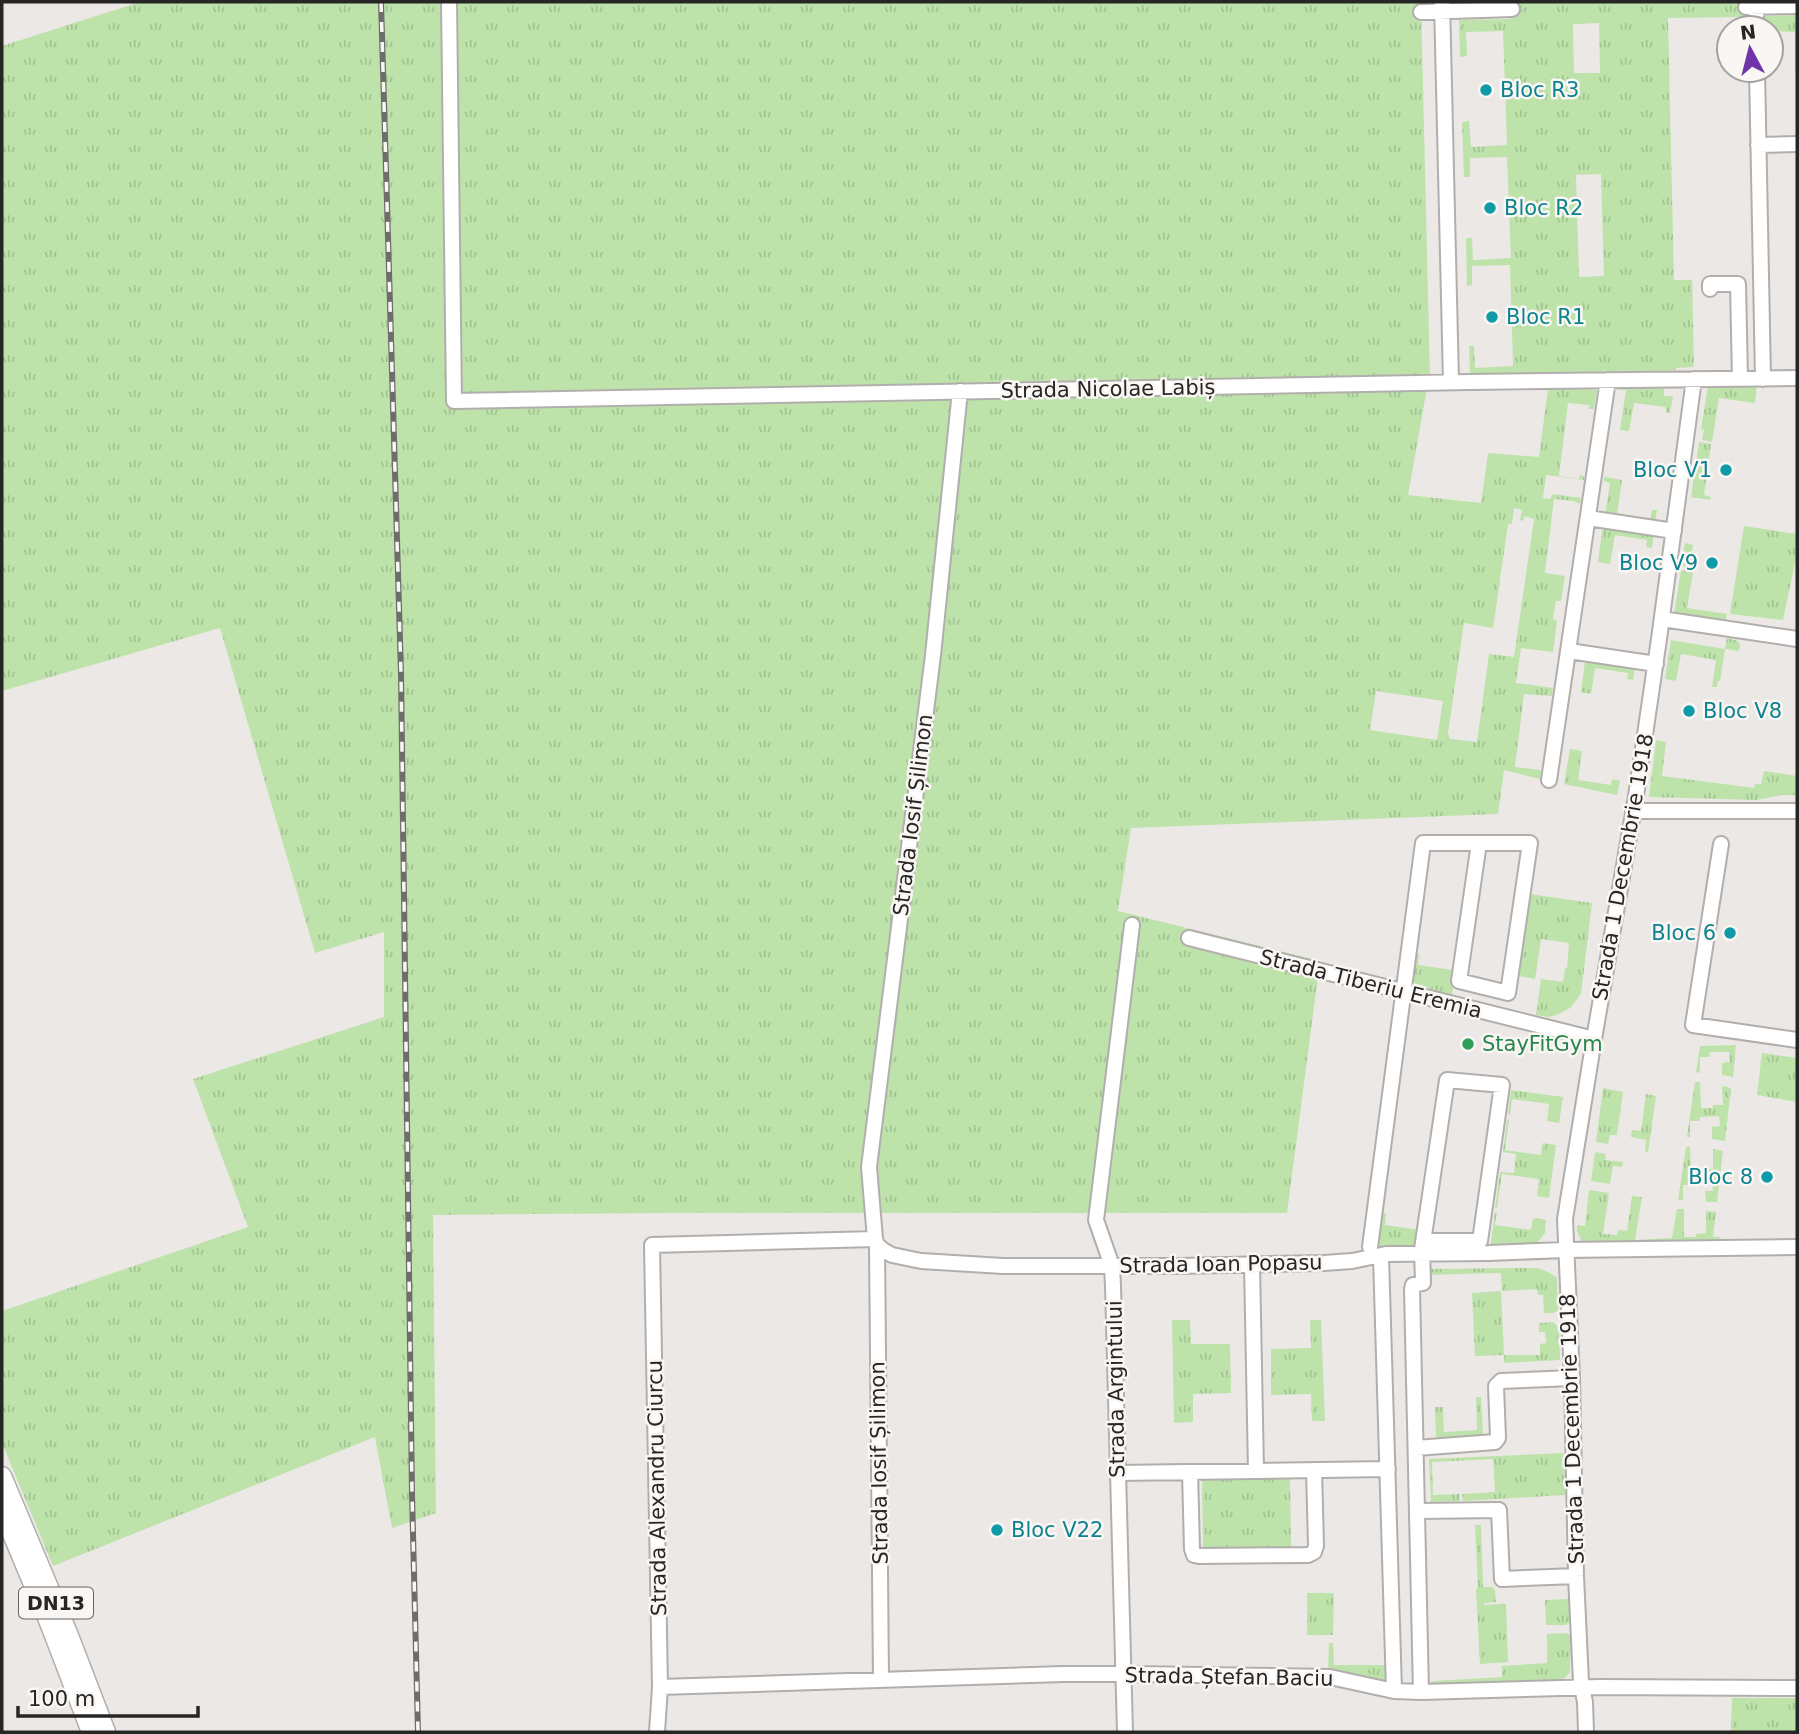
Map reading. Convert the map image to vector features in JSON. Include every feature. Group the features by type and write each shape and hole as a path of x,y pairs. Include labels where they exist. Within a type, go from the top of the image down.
{"main road":[{"name":"DN13","path":"2,1476 106,1732"},
{"path":"2,1510 91,1732"}],"street":[{"name":"Strada Nicolae Labiș","path":"449,2 454,401 1797,378"},
{"path":"1753,5 1797,6"},
{"path":"1421,12 1442,6 1512,9"},
{"path":"1442,6 1451,382"},
{"path":"1757,84 1763,379"},
{"path":"1758,145 1797,144"},
{"path":"1710,289 1710,284 1738,284 1740,379"},
{"name":"Strada 1 Decembrie 1918","path":"1586,1732 1576,1576 1565,1219 1656,664 1693,379"},
{"path":"1549,780 1608,380"},
{"name":"Strada Iosif Șilimon","path":"881,1680 876,1242 869,1167 933,655 960,391"},
{"path":"1588,518 1674,531"},
{"path":"1662,619 1797,639"},
{"path":"1569,651 1656,664"},
{"path":"1633,811 1797,811"},
{"path":"1394,1691 1388,1469 1376,1251 1423,843 1530,842 1508,993 1459,981 1479,843"},
{"path":"1721,844 1693,1025 1797,1040"},
{"name":"Strada Argintului","path":"1125,1732 1112,1266 1097,1220 1132,925"},
{"name":"Strada Tiberiu Eremia","path":"1189,939 1594,1039"},
{"path":"1481,1011 1485,987"},
{"path":"1421,1692 1412,1289 1413,1285 1423,1283 1423,1248 1447,1080 1502,1085 1480,1241 1423,1248"},
{"name":"Strada Ioan Popasu","path":"652,1245 876,1242 883,1251 892,1255 921,1261 1003,1266 1179,1266 1334,1262 1352,1261 1376,1251 1423,1248 1565,1250 1797,1247"},
{"name":"Strada Alexandru Ciurcu","path":"652,1245 660,1687 657,1732"},
{"path":"1252,1264 1256,1471"},
{"path":"1416,1448 1495,1442 1498,1438 1497,1384 1501,1381 1572,1378"},
{"path":"1118,1472 1388,1469"},
{"path":"1190,1472 1194,1555 1294,1556 1308,1555 1314,1552 1316,1546 1314,1470"},
{"path":"1418,1511 1499,1510 1502,1579 1576,1576"},
{"name":"Strada Ștefan Baciu","path":"660,1687 1124,1674 1330,1677 1394,1691 1421,1692 1582,1688 1797,1688"}],"green space":[{"path":"140,2 1421,2 1430,379 1408,495 1481,503 1488,453 1539,457 1548,389 1597,390 1594,409 1589,409 1589,405 1568,403 1559,476 1579,479 1580,475 1584,476 1584,480 1546,475 1543,498 1550,499 1553,494 1581,498 1580,504 1554,499 1545,573 1565,576 1561,601 1556,601 1553,619 1557,621 1553,652 1521,648 1516,683 1553,688 1552,696 1524,694 1515,767 1541,770 1540,779 1504,770 1498,814 1131,828 1118,911 1320,961 1287,1213 433,1215 436,1513 392,1528 375,1437 53,1566 2,1443 2,1311 248,1227 193,1079 384,1017 384,932 315,953 220,628 2,691 2,46","holes":["1514,508 1522,510 1520,520 1523,521 1525,516 1534,519 1514,657 1489,654 1477,742 1450,739 1448,733 1464,623 1493,628 1508,524 1512,524","1376,691 1443,701 1437,740 1370,730"]},
{"path":"1511,2 1746,2 1746,14 1668,18 1674,280 1692,280 1694,367 1676,370 1470,375 1469,346 1474,346 1475,368 1513,366 1510,265 1472,266 1472,285 1467,286 1466,238 1472,238 1473,260 1511,258 1507,157 1470,158 1470,177 1464,177 1462,122 1469,121 1471,147 1507,145 1503,31 1466,32 1467,56 1460,57 1459,20 1511,19","holes":["1599,23 1600,73 1574,73 1573,24","1601,174 1604,276 1579,277 1576,175"]},
{"path":"1785,15 1797,15 1797,74 1795,32 1785,32"},
{"path":"1757,385 1755,403 1719,398 1712,442 1702,440 1704,430 1701,429 1708,386"},
{"path":"1679,387 1681,388 1664,388 1664,396 1673,396 1670,413 1666,412 1666,407 1634,403 1629,431 1620,430 1626,390 1615,388"},
{"path":"1699,442 1711,444 1704,495 1711,497 1710,500 1691,497"},
{"path":"1604,477 1622,480 1617,515 1650,520 1652,510 1657,510 1655,524 1605,516 1610,483 1604,481"},
{"path":"1603,525 1654,533 1652,548 1646,547 1647,540 1615,535 1610,564 1598,562"},
{"path":"1744,526 1797,534 1797,553 1783,620 1730,614"},
{"path":"1685,543 1693,545 1691,558 1695,560 1687,608 1727,614 1725,623 1674,615 1681,570 1689,571 1690,568 1681,566"},
{"path":"1727,638 1738,641 1740,646 1739,651 1725,649"},
{"path":"1671,640 1725,649 1717,687 1712,687 1716,660 1681,654 1676,681 1665,679"},
{"path":"1585,661 1635,667 1633,680 1627,679 1628,673 1595,668 1591,694 1581,692"},
{"path":"1656,740 1666,742 1662,776 1754,788 1755,784 1761,784 1764,771 1797,776 1797,795 1756,800 1649,797"},
{"path":"1570,749 1582,751 1578,780 1611,785 1612,779 1620,781 1617,795 1564,784"},
{"path":"1530,894 1592,903 1581,993 1570,1008 1549,1017 1536,1015 1541,979 1563,982 1569,943 1541,939 1535,979 1519,976"},
{"path":"1415,953 1419,954 1418,965 1453,970 1458,953 1452,995 1412,983"},
{"path":"1736,1045 1733,1077 1722,1075 1722,1063 1730,1062 1729,1052 1710,1052 1709,1057 1700,1057 1700,1073 1696,1072 1700,1046"},
{"path":"1762,1053 1797,1058 1797,1102 1757,1095"},
{"path":"1695,1082 1700,1082 1701,1108 1723,1105 1722,1086 1731,1088 1725,1141 1712,1139 1712,1127 1720,1126 1719,1116 1700,1117 1699,1121 1690,1121 1690,1137 1687,1137"},
{"path":"1603,1088 1623,1092 1617,1134 1610,1135 1608,1144 1596,1142"},
{"path":"1511,1090 1563,1097 1559,1123 1547,1121 1549,1104 1512,1099 1510,1115 1508,1114"},
{"path":"1646,1094 1656,1096 1648,1152 1645,1152 1646,1140 1631,1137 1632,1130 1641,1131"},
{"path":"1507,1119 1505,1150 1541,1155 1543,1143 1556,1145 1549,1198 1537,1196 1539,1179 1502,1174 1495,1208 1500,1172 1514,1173 1516,1154 1503,1152"},
{"path":"1686,1147 1690,1147 1691,1172 1713,1169 1713,1149 1723,1151 1717,1202 1706,1202 1705,1191 1713,1191 1712,1180 1693,1181 1693,1185 1683,1185 1683,1200 1678,1200"},
{"path":"1595,1152 1606,1154 1605,1160 1623,1162 1622,1167 1613,1166 1610,1184 1591,1181"},
{"path":"1589,1190 1609,1193 1603,1234 1617,1235 1618,1230 1627,1231 1632,1196 1642,1197 1635,1240 1672,1238 1677,1209 1684,1209 1684,1237 1696,1237 1696,1234 1706,1233 1706,1211 1716,1212 1713,1237 1720,1237 1719,1240 1582,1242 1577,1225 1585,1226"},
{"path":"1495,1212 1495,1225 1531,1230 1533,1218 1546,1220 1545,1233 1536,1244 1490,1249"},
{"path":"1380,1213 1386,1213 1385,1225 1420,1230 1415,1248 1376,1247"},
{"path":"1538,1268 1557,1278 1558,1311 1553,1313 1544,1313 1543,1295 1538,1295 1537,1289 1502,1291 1501,1273 1424,1275 1422,1269"},
{"path":"1501,1291 1504,1355 1475,1356 1472,1293"},
{"path":"1172,1320 1190,1320 1191,1344 1230,1344 1231,1393 1193,1394 1193,1422 1174,1423"},
{"path":"1310,1320 1321,1320 1325,1421 1312,1421 1311,1394 1271,1395 1271,1349 1311,1348"},
{"path":"1553,1322 1559,1327 1560,1360 1504,1363 1504,1355 1540,1355 1540,1344 1546,1343 1545,1332 1539,1332 1539,1323"},
{"path":"1476,1397 1481,1397 1483,1435 1436,1438 1435,1407 1443,1407 1444,1432 1477,1430"},
{"path":"1564,1453 1565,1495 1463,1501 1462,1494 1495,1492 1493,1459 1432,1462 1433,1495 1460,1494 1460,1501 1431,1502 1429,1459"},
{"path":"1202,1475 1290,1475 1291,1547 1203,1548"},
{"path":"1475,1525 1481,1525 1483,1587 1492,1587 1495,1590 1496,1602 1484,1605 1506,1604 1508,1662 1480,1664"},
{"path":"1307,1593 1334,1593 1333,1635 1307,1635"},
{"path":"1569,1599 1570,1622 1566,1625 1546,1625 1545,1600"},
{"path":"1566,1633 1571,1636 1570,1672 1563,1680 1547,1687 1425,1689 1433,1681 1502,1677 1502,1666 1547,1663 1547,1634"},
{"path":"1329,1643 1333,1643 1334,1665 1386,1665 1385,1654 1390,1655 1391,1684 1328,1674"},
{"path":"1732,1698 1797,1698 1797,1732 1731,1732"}],"railway":[{"path":"381,2 401,674 412,1494 418,1732"}],"place":[{"name":"Bloc R3","path":"1486,90"},
{"name":"Bloc R2","path":"1490,208"},
{"name":"Bloc R1","path":"1492,317"},
{"name":"Bloc V1","path":"1726,470"},
{"name":"Bloc V9","path":"1712,563"},
{"name":"Bloc V8","path":"1689,711"},
{"name":"Bloc 6","path":"1730,933"},
{"name":"StayFitGym","path":"1468,1044"},
{"name":"Bloc 8","path":"1767,1177"},
{"name":"Bloc V22","path":"997,1530"}]}
